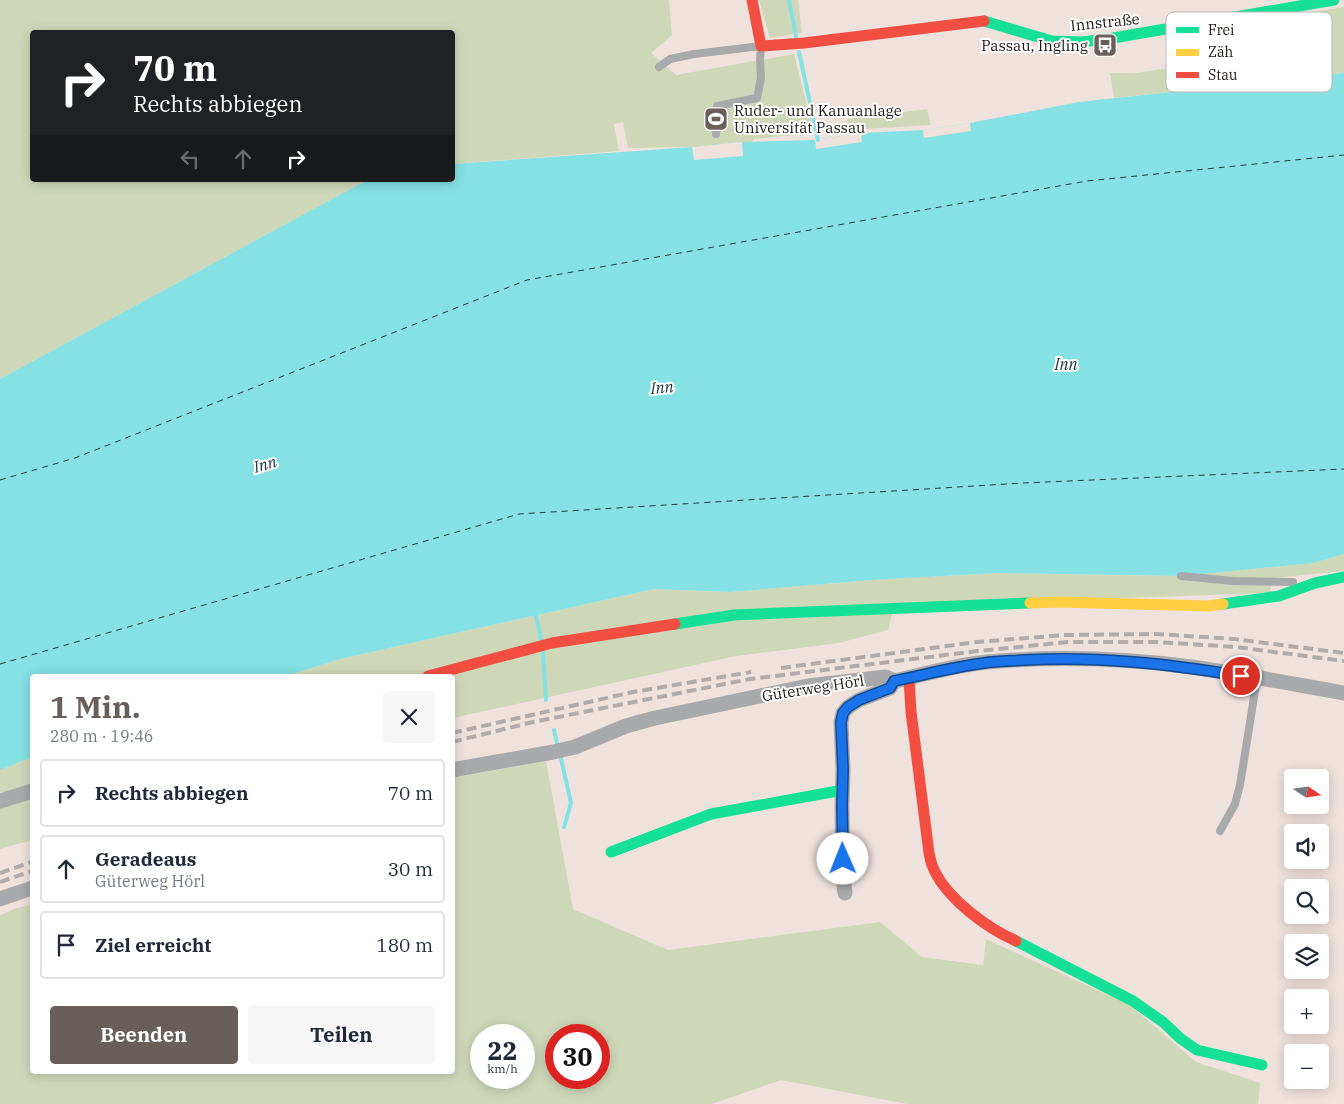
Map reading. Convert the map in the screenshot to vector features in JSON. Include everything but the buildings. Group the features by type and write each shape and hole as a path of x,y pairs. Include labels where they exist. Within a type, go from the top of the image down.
{"street":[{"path":"752,0 761,46"},
{"name":"Innstraße","path":"1264,12 1334,0"},
{"name":"Innstraße","path":"761,46 804,43 986,20 1052,41 1082,42 1166,29"},
{"path":"436,674 552,643 734,615 1059,602 1208,606 1279,596 1315,583 1344,577"},
{"name":"Güterweg Hörl","path":"455,769 575,747 626,726 698,708 808,686 886,677 902,680 946,669 986,662 1101,659 1156,663 1191,667 1344,693"},
{"path":"845,893 843,878 841,722 843,713 848,707 859,700 890,688 902,680 911,712 929,852 933,868 940,881 952,894 973,915 1005,936 1133,1001 1163,1022 1181,1039 1197,1050 1262,1065"},
{"path":"611,852 711,814 843,790"},
{"path":"0,801 30,792"},
{"path":"0,899 30,889"}],"lane":[{"path":"659,67 670,59 694,54 761,46 761,78 757,98 717,106 716,134"},
{"path":"1181,576 1233,581 1315,583"},
{"path":"1220,832 1235,804 1240,785 1257,678"}],"green space":[{"path":"0,0 669,0 672,35 651,53 676,75 794,54 814,133 754,139 743,156 692,147 628,148 623,122 614,124 619,151 455,164 455,30 30,30 30,182 363,182 0,379"},
{"path":"759,0 798,0 802,33 770,38"},
{"path":"1344,7 1344,73 1332,74 1332,12 1312,12"},
{"path":"1166,69 1166,92 1169,92 1114,98 1110,73 1135,73"},
{"path":"927,109 931,125 847,130 847,119"},
{"path":"1344,554 1344,571 1273,578 1270,593 894,606 888,630 839,643 736,656 455,718 455,674 292,674 340,659 654,589 731,592 872,580 998,573 1181,576 1314,563"},
{"path":"30,758 30,841 0,849 0,770"},
{"path":"546,761 573,909 668,950 880,922 922,957 983,965 986,939 1130,1005 1196,1062 1260,1083 1258,1104 907,1104 781,1080 712,1104 0,1104 0,915 30,905 30,1074 455,1074 455,778"}],"water":[{"name":"Inn","path":"1344,73 1344,554 1314,563 1181,576 998,573 872,580 731,592 654,589 340,659 292,674 30,674 30,758 0,770 0,379 363,182 455,182 455,164 742,142 814,140 861,133 923,130 1079,102 1170,92 1332,92 1332,74"}],"pier":[{"path":"970,123 971,131 924,138 923,130"},
{"path":"861,133 862,142 816,149 815,140"},
{"path":"742,142 743,156 694,160 692,147"}],"waterway":[{"path":"789,0 796,37"},
{"path":"799,52 818,140"},
{"path":"536,616 541,639"},
{"path":"543,653 546,700"},
{"path":"554,730 558,747"},
{"path":"560,754 571,803 564,827"}],"ferry route":[{"path":"0,480 75,458 527,280 1087,181 1344,155"},
{"path":"0,664 519,514 1023,483 1344,469"}],"railway":[{"path":"781,668 977,642 1065,635 1157,634 1234,639 1344,653"},
{"path":"455,741 533,722 750,679 1067,642 1157,642 1236,647 1344,661"},
{"path":"455,732 633,692 751,672"},
{"path":"0,873 30,863"},
{"path":"0,882 30,872"}],"traffic: fast":[{"path":"1264,12 1334,0"},
{"path":"984,21 1052,41 1082,42 1166,29"},
{"path":"1223,604 1279,596 1315,583 1344,577"},
{"path":"675,624 734,615 1030,603"},
{"path":"611,852 711,814 843,790"},
{"path":"1016,941 1133,1001 1163,1022 1181,1039 1197,1050 1262,1065"}],"traffic: slow":[{"path":"1030,603 1208,606 1223,604"}],"traffic: jam":[{"path":"752,0 761,46 804,43 984,21"},
{"path":"436,674 552,643 675,624"},
{"path":"909,678 911,712 929,853 935,872 949,893 959,903 981,921 1016,941"}],"place":[{"name":"Passau, Ingling","path":"1105,45"},
{"name":"Ruder- und Kanuanlage Universität Passau","path":"716,119"}],"route":[{"path":"843,859 841,722 843,713 848,707 859,700 890,688 894,681 986,662 1049,659 1101,659 1156,663 1241,676"}]}
